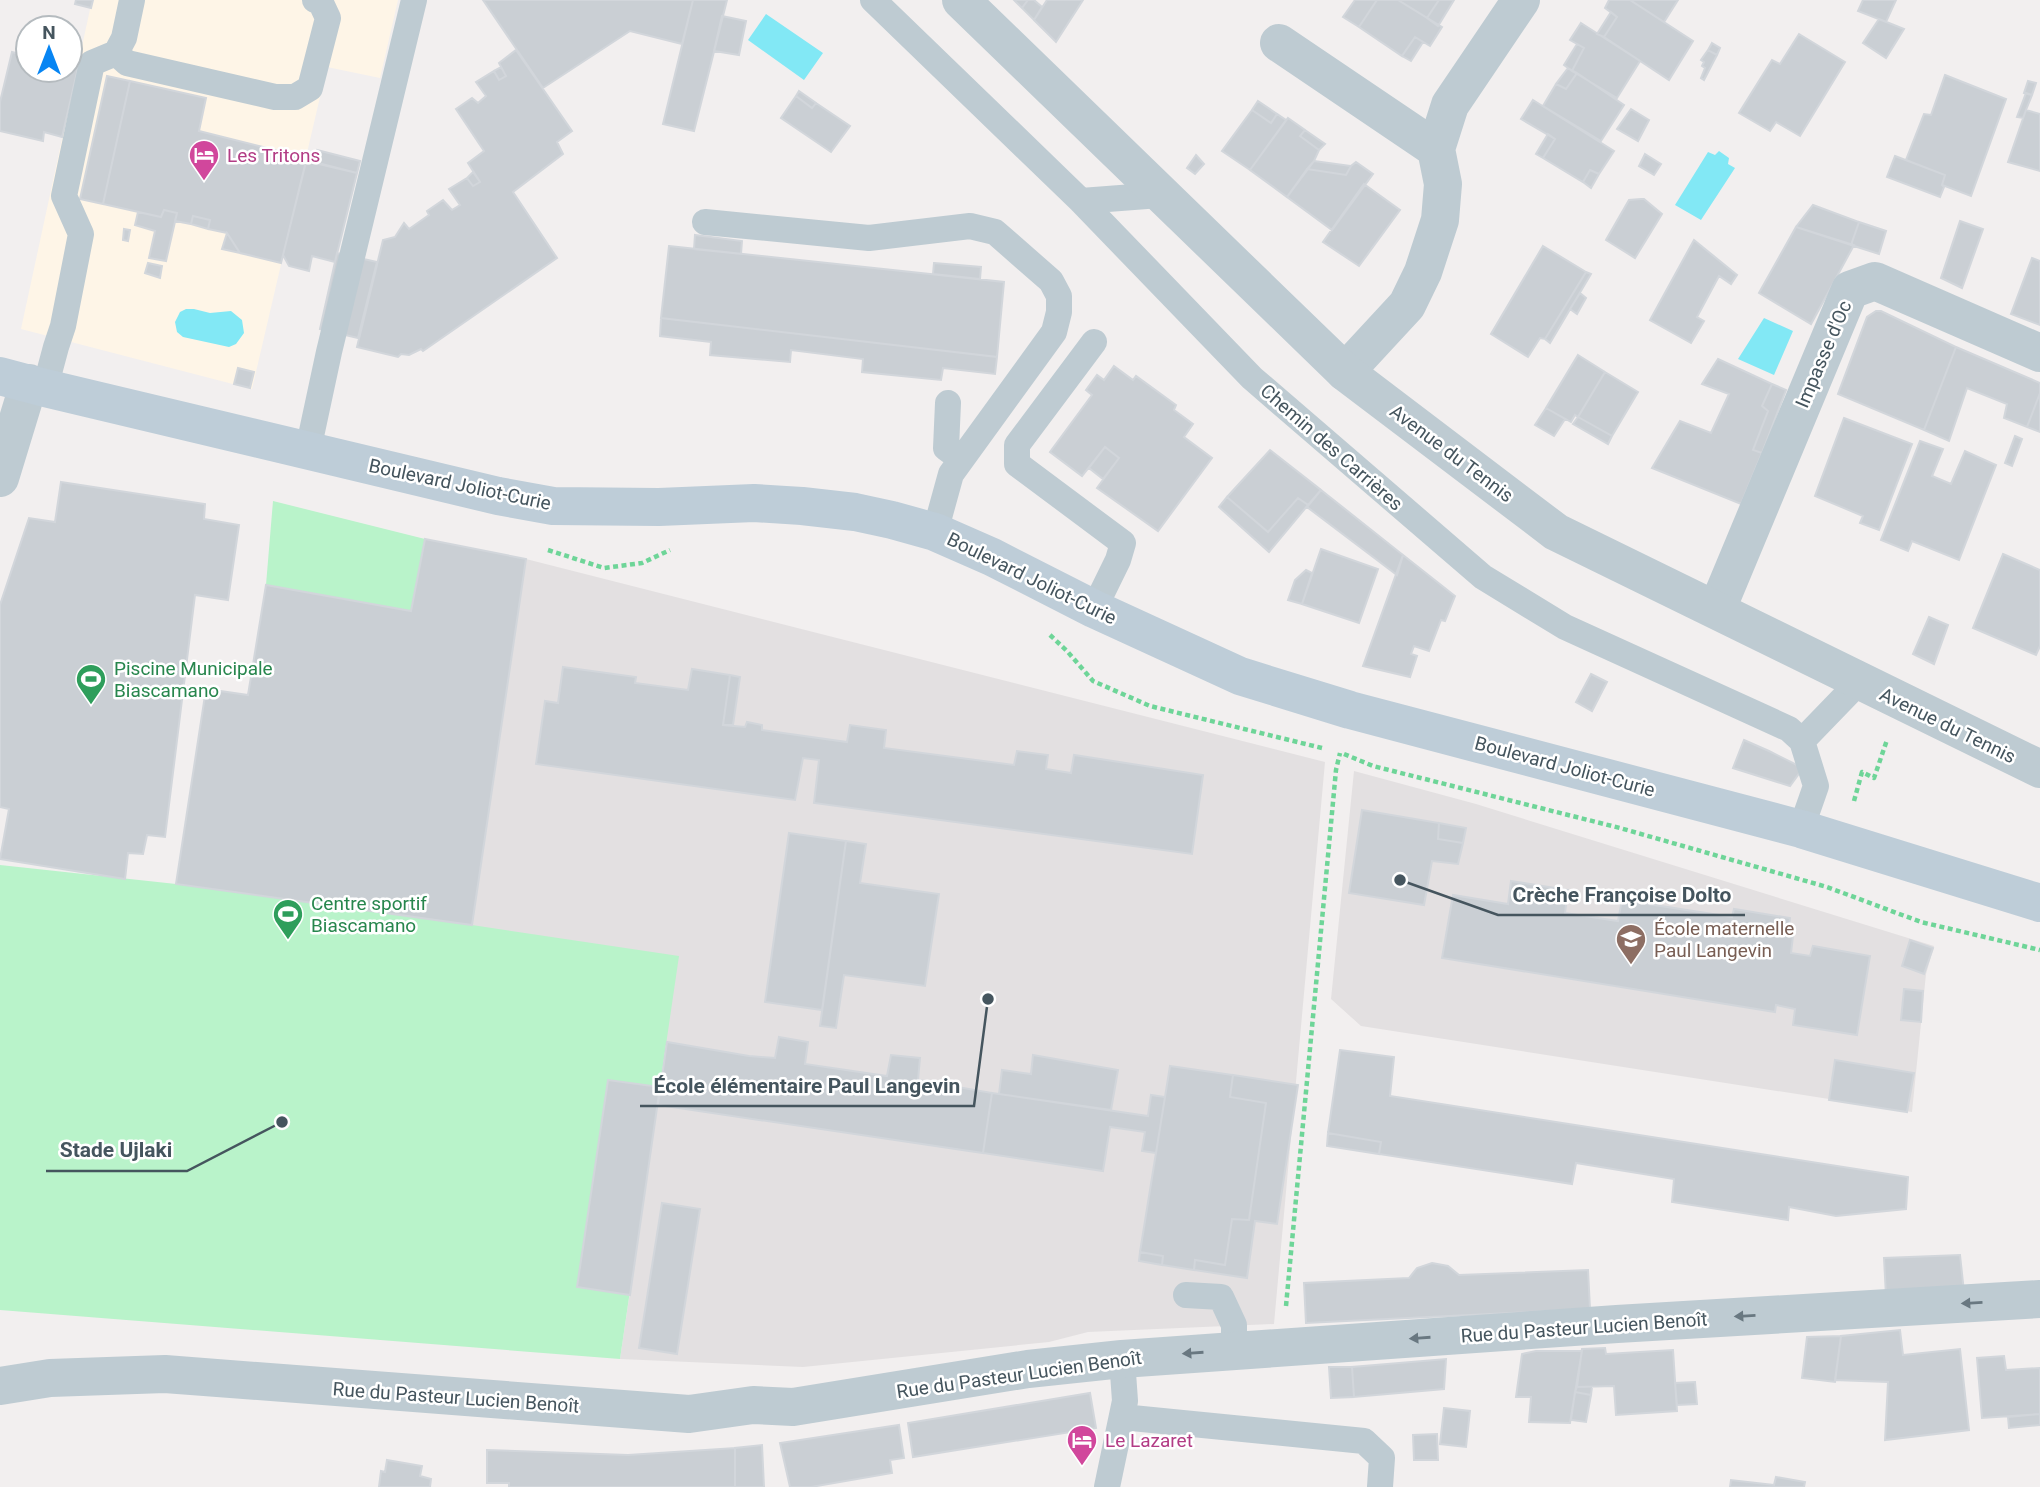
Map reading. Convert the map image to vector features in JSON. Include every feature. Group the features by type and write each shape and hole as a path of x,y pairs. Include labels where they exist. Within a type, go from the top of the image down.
{"main road":[{"name":"Boulevard Joliot-Curie","path":"24,382 498,496 553,506 659,507 754,503 803,506 855,512 935,532 1240,676 1350,710 1801,829 2040,903"}],"street":[{"name":"Avenue du Tennis","path":"961,0 1345,372 1556,532 2040,769"},
{"path":"1345,372 1406,305 1423,272 1440,220 1443,184 1436,149 1451,105 1521,0"},
{"path":"1279,43 1436,149"},
{"name":"Impasse d'Oc","path":"1717,609 1850,290 1875,281 2040,353"},
{"path":"1,472 24,382"},
{"name":"Rue du Pasteur Lucien Benoît","path":"0,1386 50,1378 165,1374 690,1414 753,1405 793,1407 1028,1369 1122,1359 1617,1324 2040,1299"}],"lane":[{"path":"24,382 63,326 81,234 64,196 92,63 116,53 124,38 132,0"},
{"path":"116,53 127,63 275,97 295,97 310,88 328,18 320,1 315,0"},
{"path":"308,450 414,0"},
{"name":"Chemin des Carrières","path":"873,0 1081,201 1252,378 1483,577 1565,627 1789,729 1802,741"},
{"path":"1081,201 1160,195"},
{"path":"705,222 869,238 970,226 995,232 1051,281 1059,296 1059,312 1054,332 951,474 935,532"},
{"path":"1094,342 1017,445 1017,464 1123,543 1118,560 1094,609"},
{"path":"948,402 946,448 961,459"},
{"path":"1801,829 1816,786 1802,741 1860,682"},
{"path":"1186,1295 1221,1297 1234,1325 1234,1351"},
{"path":"1107,1487 1125,1401 1122,1359"},
{"path":"1122,1417 1364,1441 1382,1458 1380,1487"}],"path":[{"path":"642,562 671,550"},
{"path":"1047,633 1093,681 1150,706 1326,749"},
{"path":"1854,801 1862,772 1874,778 1890,730"},
{"path":"1284,1348 1285,1310 1340,752 1373,766 1620,828 1813,883 1921,922 2040,950"}],"shaded area":[{"path":"92,0 398,0 380,78 327,67 252,389 21,329 74,84 84,84 84,37"},
{"path":"526,559 1325,762 1274,1324 1088,1332 1049,1342 803,1367 620,1359 667,1042 472,925"},
{"name":"École maternelle Paul Langevin","path":"1354,771 1476,804 1934,946 1926,974 1912,1112 1361,1026 1331,999"}],"green space":[{"name":"Centre sportif Biascamano","path":"273,501 425,539 526,559 472,925 679,956 620,1359 0,1310 0,865 176,884 248,695 266,585"}],"water":[{"path":"766,14 823,53 804,80 748,40"},
{"path":"1719,151 1729,158 1728,164 1735,168 1701,220 1675,205 1708,152 1715,155"},
{"path":"186,309 210,313 231,311 242,320 244,333 236,344 229,347 183,337 177,332 175,322 180,312"},
{"path":"1764,318 1793,331 1774,375 1738,359"}],"building":[{"path":"76,0 93,0 91,8 75,4"},
{"path":"483,0 693,0 682,44 630,31 543,88"},
{"path":"693,0 727,0 694,131 663,124"},
{"path":"1014,0 1028,0 1022,8"},
{"path":"1028,0 1034,0 1042,7 1034,20 1022,8"},
{"path":"1047,0 1083,0 1056,42 1034,20"},
{"path":"1355,0 1377,0 1359,27 1343,17"},
{"path":"1377,0 1398,0 1442,27 1430,46 1415,37 1402,56 1359,27"},
{"path":"1398,0 1439,0 1427,18"},
{"path":"1439,0 1454,0 1438,26 1427,18"},
{"path":"1609,0 1630,0 1693,41 1669,80 1604,37 1617,17 1605,8"},
{"path":"1630,0 1678,0 1664,22"},
{"path":"1863,0 1896,0 1886,22 1858,11"},
{"path":"1611,12 1617,17 1604,37 1597,34"},
{"path":"722,16 746,21 739,55 714,51"},
{"path":"1879,19 1904,29 1886,58 1863,43"},
{"path":"1581,23 1640,61 1617,98 1572,71 1584,48 1570,40"},
{"path":"1799,34 1845,62 1800,136 1776,122 1770,131 1739,113 1772,60 1780,64"},
{"path":"1415,37 1423,42 1411,61 1402,56"},
{"path":"1712,43 1720,48 1717,55 1708,50"},
{"path":"1577,44 1584,48 1572,71 1564,65"},
{"path":"516,50 572,131 557,142 563,154 513,192 557,258 423,351 421,349 398,357 357,347 383,240 395,237 404,223 409,229 429,215 427,211 443,200 452,210 460,205 449,189 467,178 473,186 480,182 468,163 484,151 456,109 472,98 478,103 486,96 476,82 494,71 499,80 506,76 499,63"},
{"path":"1708,50 1717,55 1704,80 1701,78 1705,68 1701,60"},
{"path":"12,52 14,84 74,84 62,137 44,132 43,141 0,131 0,102"},
{"path":"501,67 506,76 499,80 494,71"},
{"path":"1568,68 1577,73 1566,89 1556,84"},
{"path":"1577,73 1624,105 1601,141 1543,106 1556,84 1566,89"},
{"path":"1945,75 2006,99 1971,196 1942,185 1945,175 1906,160 1924,114 1931,115"},
{"path":"107,76 130,81 103,204 80,199"},
{"name":"Les Tritons","path":"130,81 206,98 199,131 307,158 281,263 240,253 227,233 208,229 210,220 193,216 191,224 175,221 177,213 164,210 161,217 103,204"},
{"path":"2028,81 2036,83 2032,95 2024,93"},
{"path":"799,91 816,103 812,108 796,96"},
{"path":"2026,93 2032,95 2023,118 2017,117"},
{"path":"796,96 812,108 816,103 850,126 831,152 781,118"},
{"path":"1533,100 1614,151 1599,174 1590,170 1583,182 1543,158 1555,139 1521,119"},
{"path":"1258,101 1277,114 1271,123 1252,110"},
{"path":"1631,109 1649,120 1638,141 1617,129"},
{"path":"1252,110 1271,123 1277,114 1286,120 1250,170 1222,151"},
{"path":"2026,110 2040,114 2040,171 2008,162"},
{"path":"1288,118 1305,130 1300,136 1319,150 1287,197 1250,170"},
{"path":"1305,130 1325,144 1319,150 1300,136"},
{"path":"1548,134 1555,139 1543,158 1536,154"},
{"path":"317,150 360,161 357,173 314,162"},
{"path":"1645,154 1661,164 1654,175 1639,166"},
{"path":"1196,155 1204,164 1195,174 1187,168"},
{"path":"1895,156 1945,175 1940,197 1887,177"},
{"path":"306,161 357,173 335,262 312,256 309,271 289,266 283,255"},
{"path":"1314,161 1351,166 1346,175 1307,169"},
{"path":"1356,162 1373,174 1332,230 1287,197 1307,169 1346,175"},
{"path":"1590,170 1599,174 1591,188 1583,182"},
{"path":"473,172 480,182 473,186 467,178"},
{"path":"1364,184 1400,210 1359,266 1323,242"},
{"path":"1644,199 1662,214 1635,258 1606,240 1629,200"},
{"path":"1813,205 1859,222 1851,245 1796,227"},
{"path":"164,210 177,213 166,261 149,258 155,231 135,225 138,212 161,217"},
{"path":"193,216 210,220 208,229 191,224"},
{"path":"1960,221 1983,229 1962,288 1941,278"},
{"path":"1859,222 1886,231 1879,254 1851,245"},
{"path":"1796,227 1854,245 1811,324 1759,293"},
{"path":"124,229 130,230 128,241 123,240"},
{"path":"227,233 240,253 222,249"},
{"path":"695,235 742,241 741,254 694,249"},
{"path":"1694,240 1737,275 1731,284 1719,276 1697,317 1704,321 1691,343 1650,320"},
{"path":"669,246 1004,282 997,357 661,318"},
{"path":"1543,246 1586,272 1545,339 1540,338 1528,357 1491,334"},
{"path":"337,253 377,262 358,338 320,329"},
{"path":"2032,258 2040,261 2040,325 2011,314"},
{"path":"148,263 162,266 160,278 145,273"},
{"path":"934,263 981,267 980,279 933,274"},
{"path":"1586,272 1591,274 1550,343 1545,339"},
{"path":"1580,293 1586,298 1577,314 1570,309"},
{"path":"1876,311 1956,347 1924,430 1838,394 1867,317"},
{"path":"661,318 997,357 995,374 943,368 941,380 862,372 863,359 791,350 790,362 710,355 711,342 660,336"},
{"path":"1956,347 2040,383 2040,393 2027,427 2004,418 2007,404 1967,388 1949,441 1924,430"},
{"path":"1578,355 1605,372 1578,417 1575,415 1571,422 1546,408"},
{"path":"1718,359 1772,384 1762,406 1768,411 1753,450 1762,453 1741,504 1652,468 1680,421 1711,433 1729,394 1702,384"},
{"path":"1114,366 1133,380 1136,376 1176,405 1174,410 1193,424 1184,437 1212,458 1158,531 1097,488 1119,458 1105,447 1082,476 1050,452 1092,395 1086,390 1097,375 1104,380"},
{"path":"238,368 254,372 250,388 234,384"},
{"path":"1605,372 1638,392 1612,436 1578,417"},
{"path":"1772,384 1786,390 1762,453 1753,450 1768,411 1762,406"},
{"path":"2040,393 2040,432 2027,427"},
{"path":"1546,408 1565,419 1554,436 1535,425"},
{"path":"1578,417 1612,436 1608,444 1573,424"},
{"path":"1844,418 1912,444 1879,530 1860,523 1863,516 1815,496"},
{"path":"2015,436 2022,439 2012,466 2005,463"},
{"path":"1920,441 1943,449 1932,476 1951,484 1965,451 1996,465 1959,560 1912,541 1908,551 1881,540"},
{"path":"1105,447 1119,458 1103,479 1089,468"},
{"path":"1270,450 1321,490 1308,505 1298,498 1268,532 1227,497"},
{"name":"Piscine Municipale Biascamano","path":"61,482 205,504 204,519 239,525 228,600 195,595 165,837 147,835 143,854 128,853 125,879 0,859 9,809 0,807 0,605 29,518 55,522"},
{"path":"1321,490 1403,555 1397,575 1307,507"},
{"path":"1227,497 1268,532 1298,498 1308,505 1269,552 1219,507"},
{"path":"425,539 526,559 472,925 176,884 206,689 248,695 266,585 411,611"},
{"path":"1321,549 1378,569 1359,623 1302,604"},
{"path":"2003,554 2040,570 2040,646 2036,655 1973,628"},
{"path":"1403,555 1455,596 1445,621 1441,620 1429,651 1414,646 1411,654 1417,656 1410,677 1363,666"},
{"path":"1306,570 1312,573 1302,604 1288,600 1295,580"},
{"path":"1929,617 1948,625 1934,664 1913,654"},
{"path":"563,667 636,677 635,683 688,690 692,669 730,675 723,725 745,727 747,722 762,725 762,730 847,742 850,725 886,730 884,748 1014,765 1017,751 1048,755 1046,769 1071,773 1074,755 1203,775 1192,854 814,803 819,760 803,758 795,800 536,764 545,701 558,703"},
{"path":"1591,674 1607,682 1592,711 1576,702"},
{"path":"730,675 740,677 733,725 723,725"},
{"path":"1744,740 1803,768 1790,786 1733,768"},
{"path":"1362,810 1439,823 1438,839 1463,843 1458,864 1432,861 1424,905 1349,893"},
{"path":"1439,823 1466,828 1463,843 1438,839"},
{"path":"789,833 846,841 822,1010 765,1002"},
{"path":"846,841 866,844 860,883 939,894 925,986 844,975 836,1028 820,1026"},
{"path":"1511,881 1568,890 1565,913 1618,921 1622,900 1732,917 1734,909 1790,918 1788,935 1793,936 1791,953 1810,956 1813,946 1870,956 1857,1035 1793,1025 1795,1009 1776,1005 1775,1012 1442,958 1453,895 1508,904"},
{"path":"1910,940 1933,948 1924,974 1902,966"},
{"path":"1904,989 1923,991 1921,1022 1901,1020"},
{"path":"779,1037 808,1042 805,1064 887,1076 891,1055 920,1058 918,1080 992,1093 983,1153 658,1105 667,1042 775,1058"},
{"path":"1340,1050 1394,1057 1390,1096 1908,1177 1906,1209 1836,1216 1789,1207 1788,1220 1672,1202 1674,1179 1576,1163 1572,1184 1379,1154 1381,1142 1328,1133"},
{"path":"1033,1055 1118,1070 1111,1110 999,1094 1002,1070 1031,1074"},
{"path":"1835,1060 1914,1073 1907,1112 1829,1100"},
{"path":"1170,1066 1233,1075 1230,1097 1266,1103 1249,1220 1232,1219 1225,1265 1195,1260 1194,1270 1162,1265 1163,1256 1140,1252"},
{"path":"1233,1075 1298,1085 1277,1224 1255,1221 1247,1278 1194,1270 1195,1260 1225,1265 1232,1219 1249,1220 1266,1103 1230,1097"},
{"path":"608,1080 660,1087 630,1295 577,1287"},
{"path":"992,1093 1148,1116 1151,1095 1165,1097 1156,1153 1142,1151 1145,1132 1110,1127 1103,1171 983,1153"},
{"path":"1328,1133 1381,1142 1379,1154 1327,1146"},
{"path":"662,1203 700,1209 677,1354 639,1348"},
{"path":"1140,1252 1163,1256 1162,1265 1139,1261"},
{"path":"1960,1255 1964,1292 1886,1296 1884,1258"},
{"path":"1432,1263 1448,1266 1459,1275 1588,1270 1590,1309 1306,1323 1304,1283 1409,1278 1417,1268"},
{"path":"1900,1330 1903,1355 1960,1349 1969,1430 1885,1440 1888,1382 1835,1380 1841,1336"},
{"path":"1841,1336 1835,1382 1802,1378 1807,1337"},
{"path":"1605,1348 1606,1354 1673,1350 1677,1411 1616,1415 1614,1386 1577,1387 1582,1349"},
{"path":"1536,1351 1582,1351 1570,1423 1529,1422 1531,1397 1516,1397 1522,1354"},
{"path":"2004,1356 2006,1370 2040,1368 2040,1414 1982,1418 1977,1358"},
{"path":"1446,1359 1444,1389 1354,1397 1352,1367"},
{"path":"1329,1367 1352,1367 1354,1397 1331,1398"},
{"path":"1695,1382 1697,1404 1677,1405 1675,1383"},
{"path":"1577,1387 1592,1387 1591,1395 1575,1392"},
{"path":"1575,1392 1591,1395 1586,1422 1571,1420"},
{"path":"1090,1393 1096,1428 913,1457 908,1423"},
{"path":"1444,1408 1470,1411 1466,1447 1440,1444"},
{"path":"2040,1414 2040,1425 2009,1428 2008,1417"},
{"path":"899,1425 904,1458 890,1460 892,1473 811,1487 790,1487 780,1443"},
{"path":"1437,1434 1438,1460 1414,1460 1413,1435"},
{"path":"762,1445 764,1487 735,1487 735,1448"},
{"path":"735,1448 735,1487 509,1487 509,1483 487,1483 487,1450 628,1455"},
{"path":"387,1460 422,1466 420,1476 431,1479 430,1487 379,1487 381,1471 385,1472"},
{"path":"1776,1477 1805,1482 1804,1487 1730,1487 1731,1480 1774,1485"}],"place":[{"name":"Les Tritons","path":"204,182"},
{"name":"Piscine Municipale Biascamano","path":"91,706"},
{"name":"Crèche Françoise Dolto","path":"1400,880"},
{"name":"Centre sportif Biascamano","path":"288,941"},
{"name":"École maternelle Paul Langevin","path":"1631,966"},
{"name":"École élémentaire Paul Langevin","path":"988,999"},
{"name":"Stade Ujlaki","path":"282,1122"},
{"name":"Le Lazaret","path":"1082,1467"}]}
